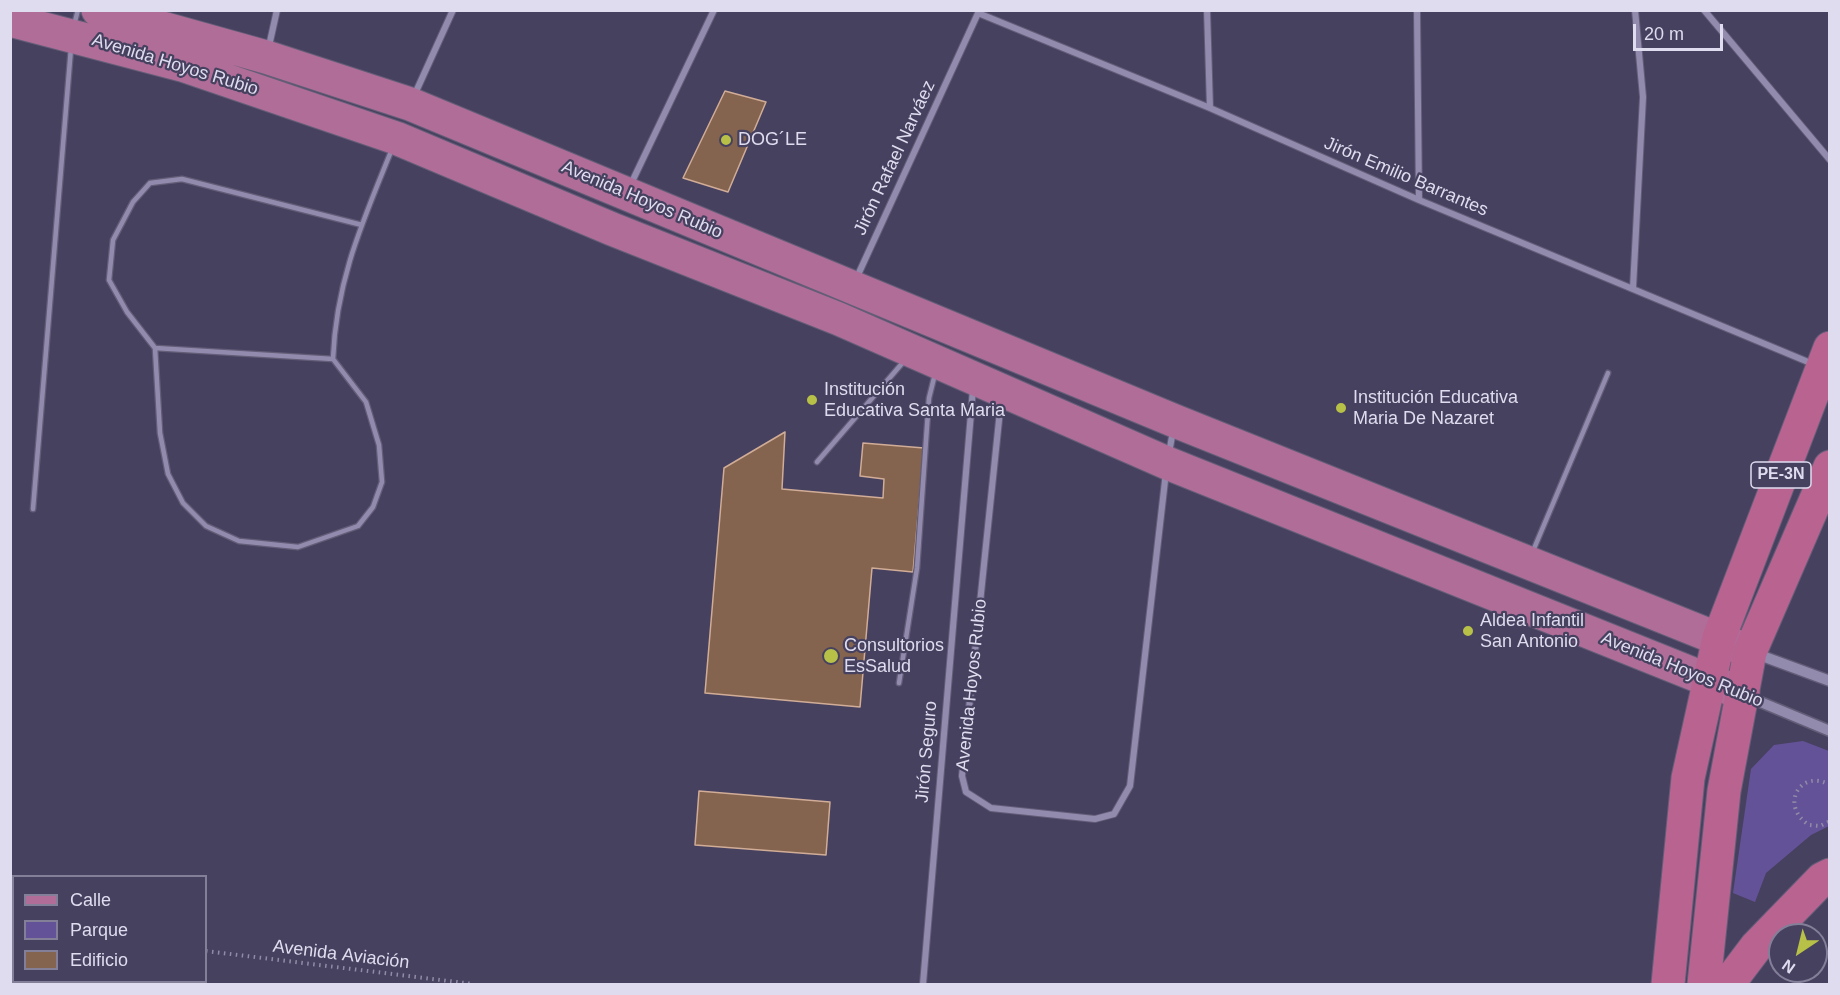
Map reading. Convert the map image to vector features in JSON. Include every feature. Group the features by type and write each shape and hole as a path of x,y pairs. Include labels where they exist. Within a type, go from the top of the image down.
{"highway":[{"name":"PE-3N","path":"1668,984 1688,778 1719,638 1826,358"},
{"name":"PE-3N","path":"1704,984 1724,791 1750,652 1830,467"},
{"path":"1728,984 1756,947 1822,879 1830,875"}],"main road":[{"name":"Avenida Hoyos Rubio","path":"98,10 260,73 403,121 845,304 922,341 1175,422 1750,652"},
{"name":"Avenida Hoyos Rubio","path":"10,20 75,22 182,65 260,73"},
{"name":"Avenida Hoyos Rubio","path":"922,341 988,385 1167,463 1743,694"}],"street":[{"path":"260,73 277,10"},
{"path":"403,121 453,10"},
{"path":"619,211 714,10"},
{"path":"1206,10 1210,108"},
{"path":"1417,10 1419,200"},
{"path":"1633,288 1643,97 1635,10"},
{"path":"1704,10 1830,160"},
{"name":"Jirón Emilio Barrantes","path":"978,12 1210,108 1419,200 1633,288 1826,358"},
{"name":"Jirón Rafael Narváez","path":"845,304 978,12"},
{"name":"Avenida Hoyos Rubio","path":"988,385 962,776 966,792 991,808 1095,819 1114,814 1124,800 1130,786 1167,463 1175,422"},
{"name":"Jirón Seguro","path":"923,984 988,385"},
{"name":"Avenida Hoyos Rubio","path":"1750,652 1830,681"},
{"name":"Avenida Hoyos Rubio","path":"1743,694 1830,731"}],"lane":[{"path":"33,509 75,22"},
{"path":"362,225 182,179 150,183 133,202 113,240 109,280 127,312 155,348 160,433 168,474 183,503 206,526 239,541 298,547 358,526 373,507 382,482 379,445 366,402 333,359 334,319 344,274 403,121"},
{"path":"817,462 922,341"},
{"path":"899,683 917,568 929,398 922,341"},
{"path":"155,348 333,359"},
{"path":"1529,562 1608,373"}],"path":[{"path":"1830,785 1813,780 1804,784 1796,792 1794,801 1795,811 1809,825 1820,826 1830,821"},
{"name":"Avenida Aviación","path":"207,951 474,984"}],"green space":[{"path":"1803,741 1829,751 1829,826 1811,835 1766,873 1755,902 1733,893 1751,769 1774,745"}],"building":[{"name":"DOG´LE","path":"725,91 766,102 728,192 683,178"},
{"path":"785,432 782,489 883,498 884,479 860,476 863,443 924,448 913,572 872,568 860,707 705,693 724,468"},
{"path":"699,791 830,802 826,855 695,845"}],"place":[{"name":"DOG´LE","path":"726,140"},
{"name":"Institución Educativa Santa Maria","path":"812,400"},
{"name":"Institución Educativa Maria De Nazaret","path":"1341,408"},
{"name":"Aldea Infantil San Antonio","path":"1468,631"},
{"name":"Consultorios EsSalud","path":"831,656"}]}
